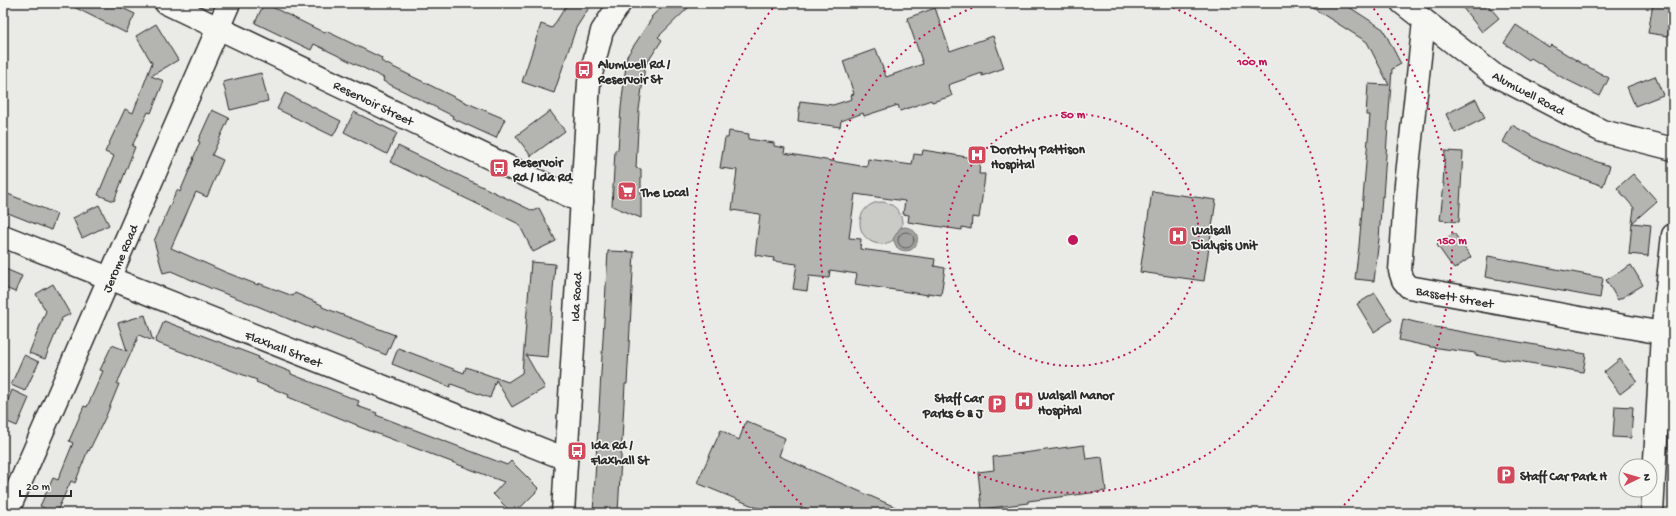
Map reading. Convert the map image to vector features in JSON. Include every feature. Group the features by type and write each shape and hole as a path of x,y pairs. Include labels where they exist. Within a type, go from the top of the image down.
{"street":[{"name":"Reservoir Street","path":"166,3 582,202"},
{"name":"Jerome Road","path":"8,513 63,383 110,279 229,3"},
{"name":"Ida Road","path":"563,513 589,82 602,31 620,3"},
{"name":"Alumwell Road","path":"1402,3 1493,74 1602,131 1673,149"},
{"name":"Bassett Street","path":"1424,21 1406,184 1400,271 1403,280 1409,287 1668,335"},
{"path":"1652,513 1668,335 1673,235"},
{"name":"Flaxhall Street","path":"3,236 566,459"}],"shaded area":[{"path":"881,202 896,208 902,223 896,238 881,244 866,238 860,223 866,208"}],"water":[{"path":"905,227 912,229 916,233 917,243 910,250 904,251 897,248 893,239 900,228"}],"building":[{"path":"66,3 112,3 135,14 126,33"},
{"path":"264,3 325,33 326,31 382,58 381,61 460,100 505,119 496,138 452,118 453,116 383,81 384,78 314,44 311,50 255,23"},
{"path":"568,3 592,3 576,28 554,93 522,82 541,24 552,28"},
{"path":"666,3 693,3 658,37 662,40 645,66 639,110 636,168 641,169 641,218 612,206 615,150 618,150 627,56 652,18 651,17"},
{"path":"1305,3 1343,3 1383,29 1401,64 1392,69 1383,197 1382,196 1374,281 1355,279 1370,115 1366,115 1368,84 1389,85 1367,42"},
{"path":"1459,3 1486,3 1499,18 1482,32"},
{"path":"1653,4 1673,7 1668,36 1648,33"},
{"path":"935,8 950,51 993,36 1004,68 982,76 982,73 948,85 952,96 932,102 931,100 900,111 898,105 864,116 863,113 841,121 840,127 798,121 800,101 833,105 852,99 851,95 854,94 843,61 876,49 886,77 923,64 907,18"},
{"path":"156,24 178,60 151,76 164,81 151,113 148,112 132,146 135,147 114,201 98,195 114,156 105,152 125,109 133,113 152,63 136,36"},
{"path":"1516,25 1549,47 1551,45 1609,78 1600,96 1563,78 1531,58 1529,60 1504,43"},
{"path":"261,73 268,101 230,110 223,82"},
{"path":"1655,76 1663,95 1635,106 1627,87"},
{"path":"285,93 341,121 333,136 277,109"},
{"path":"1476,99 1485,118 1455,133 1446,114"},
{"path":"212,110 229,118 212,155 223,160 207,197 196,192 171,248 258,285 258,283 293,296 295,293 322,305 322,307 395,335 386,355 350,340 349,341 313,327 313,329 171,271 163,273 154,241 177,190 180,192 200,142 198,141"},
{"path":"550,111 565,131 531,156 516,136"},
{"path":"354,112 397,133 387,154 344,132"},
{"path":"1512,125 1541,141 1610,166 1603,186 1535,160 1503,142"},
{"path":"729,131 749,134 748,139 774,143 774,146 785,148 784,153 867,167 868,159 912,165 914,154 922,155 923,150 973,158 972,162 980,163 979,174 985,174 984,184 979,218 972,217 971,229 962,227 962,230 908,222 909,215 903,214 905,201 855,194 849,238 861,239 860,249 935,259 934,266 945,268 941,295 928,293 928,295 855,284 857,274 830,270 829,278 809,276 807,291 793,289 797,264 773,261 774,258 755,255 760,214 732,210 737,170 720,168 725,138 728,138"},
{"path":"398,146 533,211 539,208 556,241 533,252 519,224 390,162"},
{"path":"1445,151 1463,152 1459,222 1440,220 1444,184"},
{"path":"1633,174 1657,201 1632,223 1634,208 1617,188"},
{"name":"Walsall Dialysis Unit","path":"1152,191 1216,200 1204,281 1140,272"},
{"path":"3,192 57,214 51,230 3,211"},
{"path":"99,205 109,225 82,238 73,218"},
{"path":"1632,223 1651,225 1648,256 1629,254"},
{"path":"1454,233 1471,257 1454,269 1437,245"},
{"path":"608,251 634,252 627,384 625,384 618,513 593,513"},
{"path":"1488,256 1603,278 1600,298 1485,277"},
{"path":"531,262 555,264 548,357 526,355 545,388 512,407 496,380 490,398 451,384 450,387 392,364 398,348 464,373 466,367 508,382 522,373"},
{"path":"1631,265 1643,285 1618,300 1606,280"},
{"path":"3,268 22,276 15,292 3,287"},
{"path":"53,284 70,314 62,318 45,359 29,353 46,311 36,294"},
{"path":"1375,293 1392,320 1374,332 1357,304"},
{"path":"145,315 153,341 139,335 117,384 119,384 106,416 89,451 88,450 75,483 71,481 56,513 45,510 46,509 40,506 53,478 58,480 73,443 69,441 84,406 87,407 103,371 100,370 112,345 127,351 118,323"},
{"path":"1403,319 1435,327 1586,354 1583,372 1475,355 1475,353 1431,347 1399,340"},
{"path":"164,321 259,357 258,359 291,372 291,374 359,401 357,406 377,413 376,415 507,465 511,461 539,489 515,513 512,513 493,494 504,482 357,426 288,397 289,395 256,382 257,380 155,342"},
{"path":"24,355 39,362 25,391 11,385"},
{"path":"1620,359 1637,381 1620,394 1604,372"},
{"path":"12,390 29,398 17,426 3,420 3,412"},
{"path":"1615,406 1633,407 1631,438 1613,437"},
{"path":"746,421 785,438 779,456 909,513 770,513 697,483 721,430 739,440"},
{"path":"1084,445 1086,459 1102,457 1106,491 1028,501 1028,503 982,509 978,472 994,470 993,457"}],"place":[{"name":"Alumwell Rd / Reservoir St","path":"584,70"},
{"name":"Dorothy Pattison Hospital","path":"977,155"},
{"name":"Reservoir Rd / Ida Rd","path":"499,168"},
{"name":"The Local","path":"627,191"},
{"name":"Walsall Dialysis Unit","path":"1178,236"},
{"name":"Walsall Manor Hospital","path":"1024,401"},
{"name":"Staff Car Parks G & J","path":"997,404"},
{"name":"Ida Rd / Flaxhall St","path":"577,451"},
{"name":"Staff Car Park H","path":"1506,475"}]}
